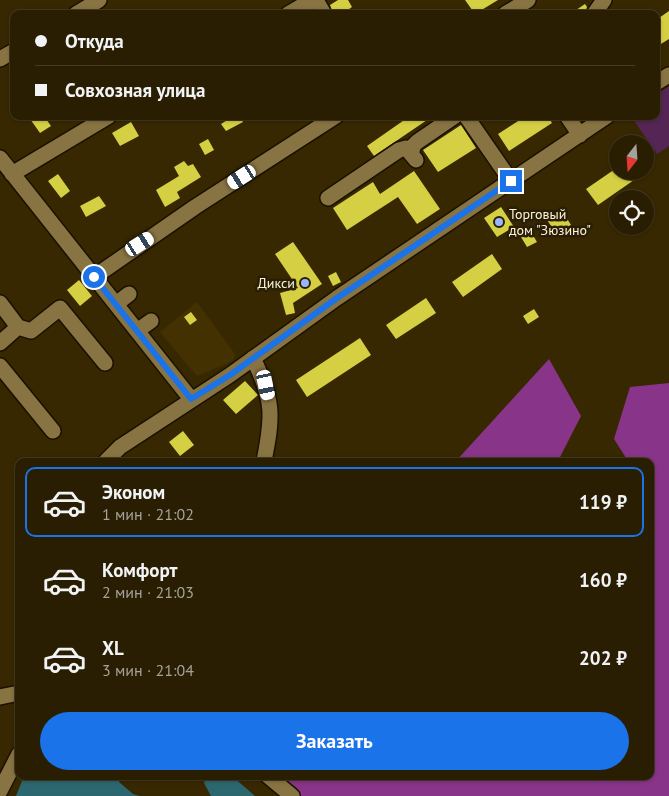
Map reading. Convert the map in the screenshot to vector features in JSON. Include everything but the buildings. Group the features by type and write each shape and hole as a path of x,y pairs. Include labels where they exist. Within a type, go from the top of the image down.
{"street":[{"path":"83,10 99,0"},
{"path":"295,10 312,0"},
{"path":"512,10 528,0"},
{"path":"12,174 102,120"},
{"path":"94,277 195,207 330,120"},
{"path":"328,198 399,150 406,148 414,156 413,146 449,120"},
{"path":"469,120 511,181"},
{"path":"570,120 580,135"},
{"path":"109,458 120,447 191,399 244,357 337,298 601,120"},
{"path":"0,158 191,399"},
{"path":"116,304 129,294"},
{"path":"0,303 18,327 31,331 60,308 105,363"},
{"path":"137,331 150,320"},
{"path":"0,343 18,327"},
{"path":"244,357 266,385 271,424 265,458"},
{"path":"0,366 53,431"},
{"path":"0,791 15,762"},
{"path":"273,780 292,796"}],"shaded area":[{"path":"669,86 669,146 657,154 654,150 654,135 644,135 634,120 660,120 660,92"},
{"path":"197,302 235,354 233,361 197,376 160,332"},
{"path":"549,359 581,416 560,458 459,458"},
{"path":"669,383 669,796 284,796 265,780 654,780 654,458 626,458 614,439 630,387"}],"water":[{"path":"22,780 119,780 119,782 133,794 140,796 16,796"},
{"path":"205,780 237,780 255,796 211,796 204,783"}],"place":[{"name":"Торговый дом \"Зюзино\"","path":"499,222"},
{"name":"Дикси","path":"305,283"}],"route":[{"path":"94,277 191,399 230,375 337,298 511,181"}]}
